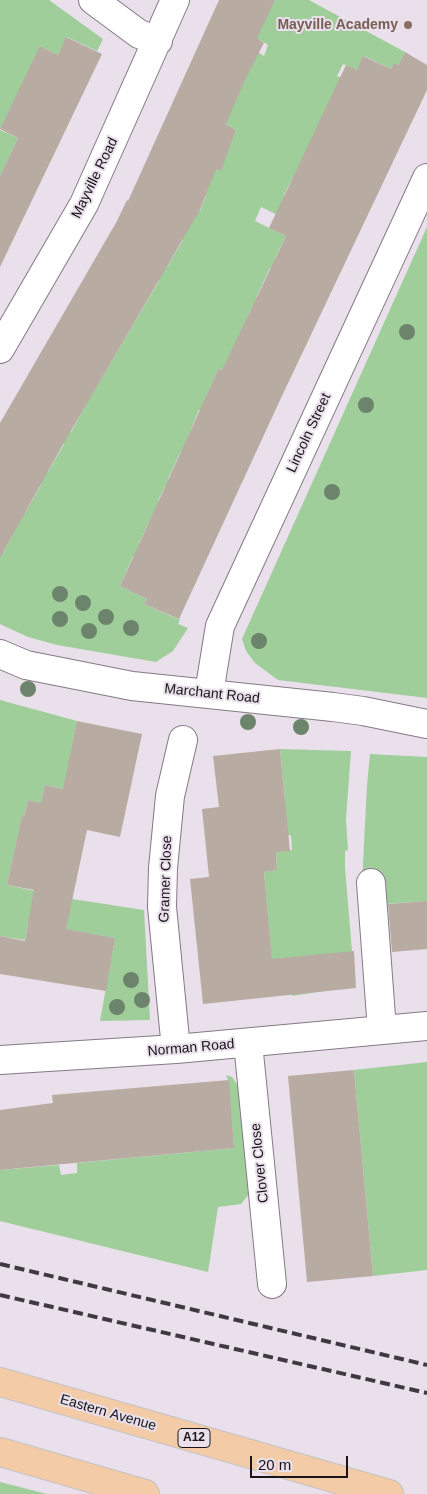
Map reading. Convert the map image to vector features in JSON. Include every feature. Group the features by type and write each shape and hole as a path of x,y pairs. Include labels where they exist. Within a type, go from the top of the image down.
{"highway":[{"name":"Eastern Avenue","path":"0,1382 389,1494"},
{"path":"0,1452 145,1494"}],"street":[{"path":"93,0 139,34 158,40"},
{"name":"Mayville Road","path":"2,338 84,204 175,0"},
{"name":"Lincoln Street","path":"209,693 220,626 427,178"},
{"name":"Marchant Road","path":"0,654 26,665 132,686 353,709 427,724"},
{"name":"Gramer Close","path":"176,1050 162,906 163,868 170,796 183,740"},
{"path":"371,883 382,1030"},
{"name":"Norman Road","path":"0,1060 176,1050 427,1026"},
{"name":"Clover Close","path":"248,1043 272,1284"}],"green space":[{"path":"0,0 49,0 103,39 97,51 67,37 58,55 40,46 28,117 10,109 0,129"},
{"path":"275,0 309,0 405,52 398,65 394,63 391,69 364,56 357,70 343,64 337,76 344,79 311,140 323,146 307,183 293,177 284,195 288,220 261,207 255,221 286,236 275,258 301,269 270,268 256,298 280,310 275,321 251,309 236,342 245,380 219,368 206,397 232,409 226,422 199,410 187,439 213,451 208,462 181,451 168,479 193,491 190,498 165,486 158,501 179,526 153,514 139,543 161,568 133,556 120,586 147,599 144,604 180,620 178,624 188,628 173,651 156,662 57,645 28,637 0,624 0,551 3,553 18,525 0,515 25,513 41,485 16,471 24,458 48,472 64,444 40,430 71,432 86,405 63,391 94,391 159,281 135,266 167,267 183,240 159,226 200,211 206,196 198,190 209,164 220,171 236,130 222,121 242,43 264,56 268,45 255,37"},
{"path":"0,130 18,138 0,176"},
{"path":"427,227 427,698 278,680 255,663 246,651 242,639"},
{"path":"0,700 77,721 64,789 45,785 41,803 28,800 24,817 22,817 7,885 72,899 144,910 150,1020 100,1021 115,938 28,923 25,940 0,936"},
{"path":"280,749 351,751 346,819 348,850 345,851 345,868 352,951 324,991 292,996 290,978 272,962 264,872 277,870 276,852 292,850 291,835 274,836 285,800"},
{"path":"370,754 427,757 427,901 385,904 362,883"},
{"path":"427,1062 427,1270 373,1276 354,1070"},
{"path":"226,1075 232,1077 238,1086 250,1193 241,1204 218,1207 208,1272 0,1221 0,1170 59,1165 61,1175 77,1173 77,1163 234,1148"},
{"path":"0,1482 47,1494 0,1494"}],"building":[{"path":"219,0 275,0 257,38 264,43 244,82 226,124 236,130 221,171 216,169 200,210 61,448 0,558 0,423 128,201"},
{"path":"66,37 102,54 0,267 0,176 18,138 0,129 40,46 58,55"},
{"path":"405,52 427,65 427,90 179,619 144,604 147,599 120,586 219,368 222,370 286,236 269,228 346,65 357,70 363,56 391,69 394,63 398,65"},
{"path":"77,721 142,734 120,837 87,830 66,929 115,938 106,991 0,974 0,936 25,941 34,890 7,885 22,816 24,817 28,800 41,803 45,785 63,789"},
{"path":"280,749 290,851 276,852 277,870 264,872 272,959 354,951 356,988 203,1004 190,879 209,877 202,809 219,807 213,756"},
{"path":"427,901 427,949 392,952 388,904"},
{"path":"354,1070 373,1276 307,1282 288,1076"},
{"path":"229,1080 234,1148 0,1170 0,1110 53,1103 52,1095"}],"railway":[{"path":"0,1264 427,1365"},
{"path":"0,1295 427,1393"}],"place":[{"name":"Mayville Academy","path":"408,25"}]}
